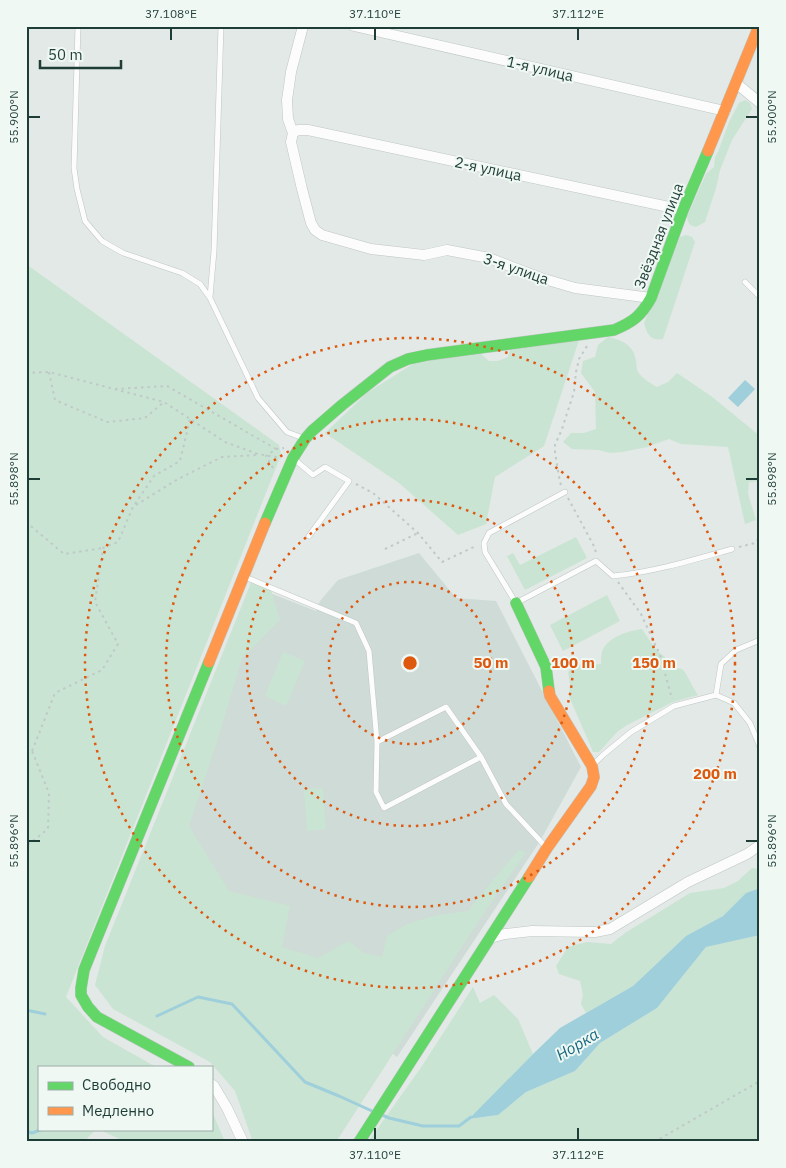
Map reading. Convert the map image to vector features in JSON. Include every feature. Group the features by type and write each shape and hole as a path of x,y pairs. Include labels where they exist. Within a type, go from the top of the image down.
{"street":[{"path":"293,133 288,119 287,100 291,72 303,26"},
{"name":"1-я улица","path":"354,26 725,111"},
{"name":"Звёздная улица","path":"187,1066 97,1017 86,1006 81,994 82,980 86,964 102,924 293,458 312,431 342,405 390,368 408,359 614,330 637,319 645,310 651,298 683,210 759,26"},
{"path":"736,83 759,103"},
{"name":"2-я улица","path":"293,133 298,130 308,130 683,210"},
{"name":"3-я улица","path":"293,133 291,142 311,223 315,230 322,234 371,249 424,255 447,250 489,258 575,288 651,298"},
{"path":"359,1142 459,983 547,848 591,786 594,777 592,766 550,696 546,668 516,603"},
{"path":"490,938 532,931 595,932 610,929 688,882 760,846"},
{"path":"212,1085 227,1108 243,1142"}],"lane":[{"path":"78,26 74,168 77,190 85,221 102,241 122,253 182,273 200,284 210,298 258,398 287,432 303,442"},
{"path":"210,298 214,251 221,26"},
{"path":"745,282 760,297"},
{"path":"293,458 313,475 324,467 349,481 309,536"},
{"path":"565,492 488,533 484,543 486,552 516,603 596,561 613,576 667,567 732,549"},
{"path":"244,577 356,623 369,651 377,742 376,792 384,808 481,757"},
{"path":"716,695 721,664 736,650 760,640"},
{"path":"592,766 631,732 674,706 716,695 734,703 750,722 760,747"},
{"path":"377,742 446,707 481,757 506,804 547,848"}],"path":[{"path":"594,333 580,359 576,372 574,392 555,446 555,453 560,482 595,548 596,561"},
{"path":"26,372 49,372 164,402 226,442 266,456 293,458"},
{"path":"49,372 55,400 107,422 145,418 164,402"},
{"path":"112,389 167,386 276,449"},
{"path":"26,522 64,554 104,548 118,542 133,507 154,476 180,461 190,419"},
{"path":"266,456 276,449 303,442"},
{"path":"133,507 178,479 222,457 258,454"},
{"path":"266,456 273,468"},
{"path":"349,481 373,493 418,533 442,562 484,543"},
{"path":"385,549 418,533"},
{"path":"732,549 755,542 760,537"},
{"path":"26,846 48,829 49,793 32,751 55,693 102,670 118,644 95,602 104,548"},
{"path":"613,576 641,614 660,655 674,706"},
{"path":"26,750 32,751"},
{"path":"654,1142 760,1081"}],"shaded area":[{"path":"419,553 456,598 496,601 581,767 540,841 397,1057 182,897 159,830 252,586 316,611 320,601 338,580"}],"green space":[{"path":"745,100 750,103 752,109 732,140 720,170 705,222 696,227 690,225 687,216 706,174 714,167 715,157 729,122 739,103"},
{"path":"686,235 692,237 695,242 663,339 655,339 650,336 644,323 680,237"},
{"path":"26,264 279,445 281,455 66,997 103,1037 154,1066 38,1066 38,1130 95,1130 84,1142 40,1142 26,1138"},
{"path":"608,337 630,347 635,355 638,372 649,382 657,387 668,382 677,373 711,396 760,436 760,481 749,482 748,494 756,520 745,524 728,447 681,444 669,439 647,447 610,453 598,450 572,449 563,442 571,433 584,433 596,429 595,392 581,373 583,361 595,357 598,345"},
{"path":"579,340 544,446 495,477 486,524 458,535 399,483 325,433 367,393 416,362 481,354 489,361 498,361 508,357 510,350"},
{"path":"576,537 587,558 525,590 507,556 513,553 520,565"},
{"path":"252,580 269,583 280,620 242,658 189,826 229,891 290,906 282,947 318,958 348,941 364,953 382,957 387,936 407,924 437,915 468,911 519,850 526,852 482,916 336,1142 253,1142 235,1091 210,1062 113,1009 95,985 105,946"},
{"path":"607,595 620,621 563,651 550,625"},
{"path":"642,629 656,650 665,657 671,667 684,671 698,695 673,702 627,725 617,732 599,752 593,752 569,696 568,672 576,663 601,664 602,652 608,642 625,633"},
{"path":"283,652 305,661 286,706 265,696"},
{"path":"323,788 326,829 307,831 304,789"},
{"path":"752,868 760,869 760,888 746,893 723,916 686,936 633,986 586,1013 581,1004 583,995 580,981 559,974 556,966 568,947 587,942 611,944 625,933 690,893 724,888 738,881"},
{"path":"760,935 760,1142 368,1142 422,1066 473,987 480,1003 494,995 518,1019 533,1054 470,1119 498,1115 526,1092 575,1071 600,1043 657,1008 706,947"},
{"path":"212,1111 225,1142 126,1142 100,1130 212,1130"}],"water":[{"path":"745,380 755,389 738,407 728,398"},
{"path":"760,888 760,935 706,947 657,1008 600,1043 575,1071 526,1092 498,1115 469,1119 560,1028 633,986 686,936 723,916 746,893"}],"waterway":[{"name":"Норка","path":"157,1016 198,997 232,1004 305,1082 372,1111"},
{"name":"Норка","path":"26,1010 45,1014"},
{"name":"Норка","path":"382,1115 423,1126 459,1126 471,1117"},
{"path":"26,1131 32,1133 40,1130"}],"traffic: fast":[{"path":"265,523 293,458 305,439 342,405 390,367 408,359 427,355 614,330 636,318 651,298 683,210 708,151"},
{"path":"516,603 546,667 549,691"},
{"path":"187,1066 97,1017 81,995 81,988 84,970 209,662"},
{"path":"359,1142 529,877"}],"traffic: slow":[{"path":"708,151 759,26"},
{"path":"209,662 265,523"},
{"path":"529,877 591,786 594,777 592,766 550,696 549,691"}]}
